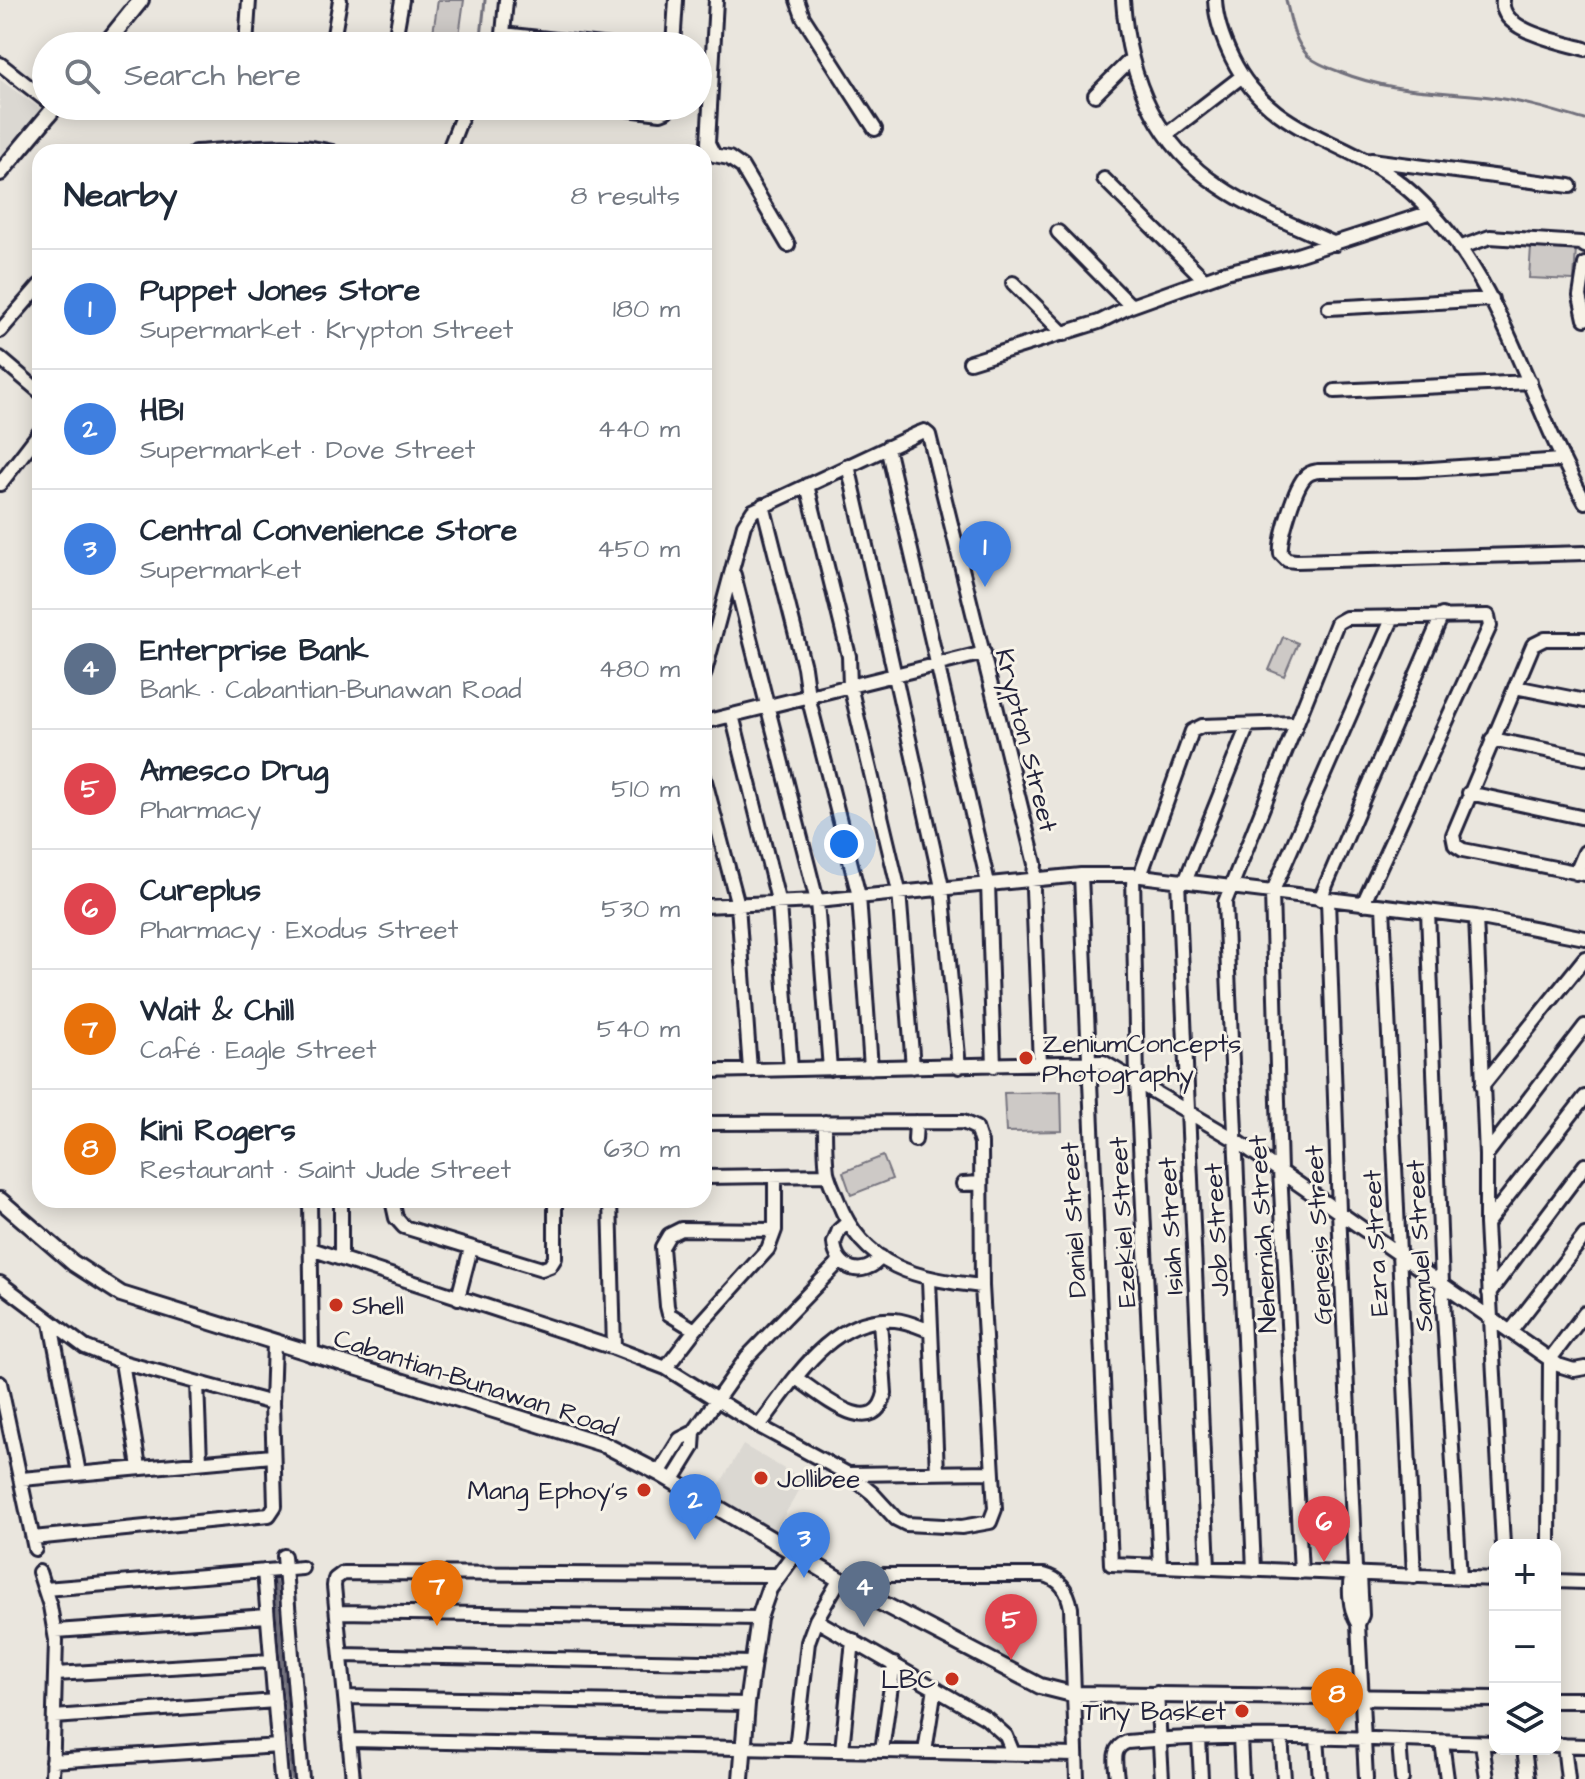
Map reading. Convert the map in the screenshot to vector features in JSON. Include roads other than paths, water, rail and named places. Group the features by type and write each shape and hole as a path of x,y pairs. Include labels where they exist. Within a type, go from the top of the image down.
{"main road":[{"path":"115,32 141,0"},
{"path":"0,173 41,120"},
{"name":"Cabantian-Bunawan Road","path":"0,1200 73,1263 121,1294 603,1444 659,1473 864,1594 1019,1677 1055,1691 1072,1694 1489,1699"},
{"path":"741,1779 759,1618 778,1575 795,1553"},
{"path":"1561,1700 1585,1700"}],"street":[{"path":"247,32 249,0"},
{"path":"334,32 340,0"},
{"path":"396,32 402,0"},
{"path":"504,32 506,0"},
{"path":"674,32 676,0"},
{"path":"712,72 716,0"},
{"path":"797,0 803,17 875,129"},
{"path":"1123,0 1137,81 1149,108 1187,158 1217,185 1251,205 1335,244"},
{"path":"1215,0 1222,33 1241,77 1261,101 1304,131 1369,160 1404,186 1431,212 1459,248 1492,299 1561,460 1585,502"},
{"path":"1503,0 1504,13 1512,24 1585,49"},
{"path":"1095,95 1131,59"},
{"path":"0,64 32,89"},
{"path":"1167,134 1241,77"},
{"path":"451,144 461,120"},
{"path":"708,144 709,120"},
{"path":"712,151 714,155 729,158 742,167 788,245"},
{"path":"1369,160 1570,186"},
{"path":"1104,179 1205,280"},
{"path":"970,362 1099,322 1131,306 1245,266 1294,256 1431,212"},
{"path":"1058,232 1131,306"},
{"path":"1459,248 1480,239 1501,237 1581,243 1585,246"},
{"path":"1585,264 1580,296 1585,319"},
{"path":"1013,283 1064,334"},
{"path":"0,331 32,294"},
{"path":"1329,308 1492,299"},
{"path":"0,358 32,385"},
{"path":"1335,391 1530,382"},
{"name":"Krypton Street","path":"887,447 919,433 926,432 931,439 1035,864 1033,890 1040,1064"},
{"path":"0,484 32,442"},
{"path":"712,647 744,525 758,508 887,447 988,883 994,1066"},
{"path":"1561,460 1416,470 1310,473 1300,484 1296,495 1280,546 1283,558 1296,561 1585,553"},
{"path":"848,465 942,887 959,1067"},
{"path":"807,485 849,656 850,686 899,891 913,1067"},
{"path":"758,508 804,667 808,696 859,896 871,1068"},
{"path":"733,572 817,901 830,1069"},
{"path":"1272,893 1393,617 1483,614 1490,619 1490,626 1363,904"},
{"path":"1324,899 1442,615"},
{"name":"Job Street","path":"1254,1570 1225,902 1335,626 1346,618 1393,617"},
{"path":"1585,639 1552,638 1539,641 1530,650 1453,835 1458,848 1463,850 1580,874 1585,852"},
{"path":"712,720 984,653"},
{"path":"1515,687 1585,701"},
{"path":"732,715 779,904 791,1069"},
{"path":"1137,875 1190,735 1195,729 1202,726 1296,723"},
{"path":"1181,881 1248,725"},
{"path":"1492,739 1585,758"},
{"path":"1469,793 1585,818"},
{"path":"712,807 738,905 750,1070"},
{"name":"Daniel Street","path":"1081,875 1111,1564 1160,1566"},
{"path":"712,906 817,901 1035,878 1137,875 1476,917 1585,938"},
{"name":"Ezekiel Street","path":"1137,875 1137,1081 1160,1566"},
{"name":"Isiah Street","path":"1181,881 1187,1112 1208,1568"},
{"name":"Nehemiah Street","path":"1272,893 1280,1171 1301,1572"},
{"name":"Genesis Street","path":"1324,899 1355,1572 1352,1615 1358,1624 1366,1779"},
{"name":"Ezra Street","path":"1383,906 1414,1577"},
{"name":"Samuel Street","path":"1428,911 1442,1284 1460,1578"},
{"path":"1476,917 1486,1224 1503,1539"},
{"path":"1482,1086 1585,958"},
{"path":"1486,1155 1585,1026"},
{"path":"712,1071 1103,1062 1234,1139 1550,1359 1565,1368 1585,1368"},
{"path":"1486,1224 1585,1097"},
{"path":"825,1122 827,1175 847,1223 881,1257 901,1269 929,1280 982,1286"},
{"path":"915,1140 916,1122"},
{"path":"311,1249 614,1348 666,1368 759,1426 848,1474 872,1493 896,1519 906,1524 962,1527 990,1522 995,1509 982,1286 981,1143 976,1128 963,1122 712,1123"},
{"path":"1489,1293 1585,1165"},
{"path":"712,1177 827,1175"},
{"path":"666,1368 772,1241 775,1230 775,1176"},
{"path":"963,1184 981,1183"},
{"path":"310,1208 312,1355"},
{"path":"341,1208 341,1258"},
{"path":"394,1208 396,1218 404,1227 542,1269 550,1266 555,1258 555,1208"},
{"path":"610,1208 614,1348"},
{"path":"847,1223 835,1238 834,1248 840,1261 850,1268 862,1270 873,1266 881,1257"},
{"path":"695,1330 669,1314 662,1247 669,1235 681,1229 775,1230"},
{"path":"1511,1331 1585,1235"},
{"path":"458,1298 471,1248"},
{"path":"659,1473 680,1439 694,1432 716,1399 770,1332 840,1261"},
{"path":"929,1280 937,1472"},
{"path":"0,1283 85,1347 122,1362 272,1403"},
{"path":"1549,1539 1550,1359 1585,1313"},
{"path":"759,1426 796,1378 833,1338 855,1327 880,1321 896,1320 931,1331"},
{"path":"796,1378 848,1412 862,1416 878,1410 883,1405 885,1393 880,1321"},
{"path":"51,1323 79,1473"},
{"path":"0,1383 34,1543 269,1515 275,1506 272,1456 274,1343"},
{"path":"122,1362 139,1467"},
{"path":"197,1383 200,1462"},
{"path":"672,1481 693,1447 694,1432"},
{"path":"22,1479 272,1456"},
{"path":"848,1474 992,1472"},
{"path":"45,1589 264,1571 284,1563 302,1568"},
{"path":"284,1563 302,1779"},
{"path":"1160,1566 1489,1579"},
{"path":"264,1571 281,1779"},
{"path":"39,1572 56,1631 52,1779"},
{"path":"353,1779 334,1586 337,1576 345,1572 778,1575"},
{"path":"864,1594 871,1583 883,1575 1051,1577 1065,1590 1071,1608 1077,1779"},
{"path":"796,1749 806,1654 816,1620 840,1579"},
{"path":"1561,1581 1585,1582"},
{"path":"337,1612 759,1618"},
{"path":"56,1631 267,1616"},
{"path":"816,1620 994,1724 1006,1736 1013,1753"},
{"path":"842,1750 853,1640"},
{"path":"341,1655 753,1663"},
{"path":"56,1674 270,1661"},
{"path":"882,1751 894,1664"},
{"path":"925,1752 935,1687"},
{"path":"1157,1693 1162,1779"},
{"path":"345,1697 747,1704"},
{"path":"54,1717 275,1701"},
{"path":"1117,1779 1115,1750 1127,1742 1240,1737 1488,1743 1487,1779"},
{"path":"1240,1737 1242,1779"},
{"path":"1281,1737 1284,1779"},
{"path":"1199,1738 1201,1779"},
{"path":"1317,1738 1320,1779"},
{"path":"349,1740 1076,1755"},
{"path":"1399,1741 1402,1779"},
{"path":"1442,1742 1447,1779"},
{"path":"1561,1745 1585,1746"},
{"path":"52,1761 278,1746"},
{"path":"1561,1753 1568,1779"},
{"path":"1525,1755 1528,1779"}],"waterway":[{"path":"482,32 485,0"},
{"path":"1286,0 1299,43 1308,56 1327,67 1378,84 1502,99 1585,120"},
{"path":"275,1579 292,1779"}],"place":[{"name":"Puppet Jones Store","path":"985,587"},
{"name":"ZeniumConcepts Photography","path":"1026,1058"},
{"name":"Shell","path":"336,1305"},
{"name":"Jollibee","path":"761,1478"},
{"name":"Mang Ephoy's","path":"644,1490"},
{"name":"HB1","path":"695,1540"},
{"name":"Cureplus","path":"1324,1562"},
{"name":"Central Convenience Store","path":"804,1578"},
{"name":"Wait & Chill","path":"437,1626"},
{"name":"Enterprise Bank","path":"864,1627"},
{"name":"Amesco Drug","path":"1011,1660"},
{"name":"LBC","path":"952,1679"},
{"name":"Tiny Basket","path":"1242,1711"},
{"name":"Kini Rogers","path":"1337,1734"}]}
